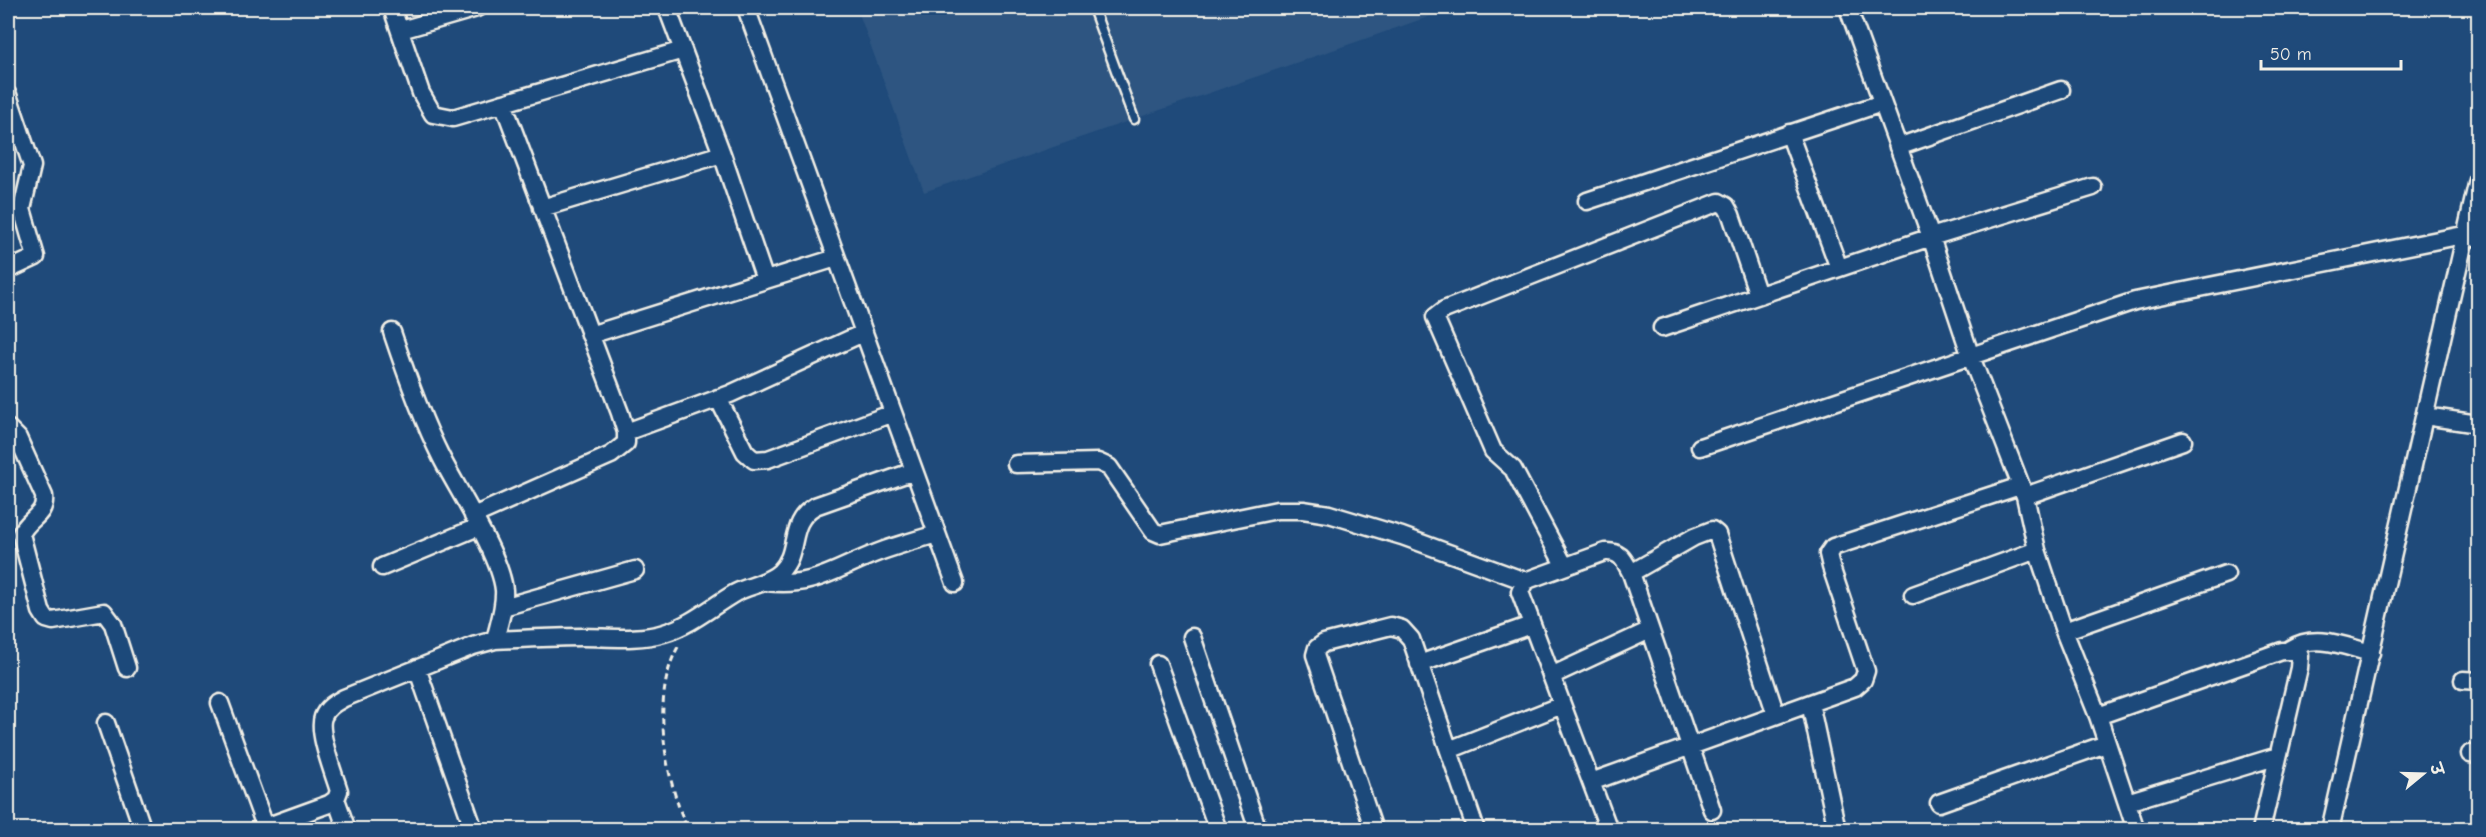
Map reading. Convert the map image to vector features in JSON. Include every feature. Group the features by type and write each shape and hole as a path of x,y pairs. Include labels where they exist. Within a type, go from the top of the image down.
{"street":[{"path":"392,8 421,93 433,114 453,118 683,50"},
{"path":"400,30 477,8"},
{"path":"667,8 722,154 765,280"},
{"path":"746,8 955,583"},
{"path":"1848,8 1931,237 1971,357 2022,491 2037,550 2064,631 2098,716 2136,830"},
{"path":"1898,147 2061,90"},
{"path":"382,567 620,450 626,442 626,432 503,103"},
{"path":"1587,201 1882,103"},
{"path":"8,270 36,257 22,209 32,166 9,106"},
{"path":"1790,134 1839,268"},
{"path":"542,208 722,154"},
{"path":"2330,830 2425,416 2473,236 2478,180"},
{"path":"1662,328 1931,237 2093,187"},
{"path":"1564,565 1513,469 1493,451 1435,317 1444,310 1719,202 1726,206 1731,215 1758,295"},
{"path":"1700,447 2135,301 2473,236"},
{"path":"590,335 836,258"},
{"path":"392,332 413,394 435,446 476,522 504,588 503,608 495,639"},
{"path":"626,432 718,399 863,333"},
{"path":"718,399 745,452 754,460 768,459 893,414"},
{"path":"2425,416 2478,424"},
{"path":"8,428 18,438 44,495 45,505 42,513 24,527 21,534 21,544 41,611 46,619 53,621 104,612 113,624 128,668"},
{"path":"1591,782 1855,687 1863,680 1866,671 1828,554 1833,548 2183,441"},
{"path":"1016,464 1098,462 1109,467 1153,531 1160,534 1277,510 1303,510 1329,514 1402,536 1525,581 1564,565 1614,551 1622,556 1631,573 1712,810"},
{"path":"220,703 261,828 329,804 336,799 339,791 321,727 323,715 331,705 417,668 495,639 638,638 663,633 693,622 737,592 766,582 781,571 790,556 797,525 804,513 815,506 914,471"},
{"path":"1631,573 1694,537 1712,531 1717,534 1776,715"},
{"path":"766,582 786,585 805,583 880,552 936,534"},
{"path":"1913,596 2037,550"},
{"path":"503,608 635,570"},
{"path":"2064,631 2226,574"},
{"path":"1525,581 1520,592 1531,625 1609,830"},
{"path":"1419,664 1531,625"},
{"path":"1374,830 1316,664 1317,648 1324,643 1391,626 1402,629 1411,639 1476,830"},
{"path":"1551,676 1650,630"},
{"path":"1192,637 1258,830"},
{"path":"2098,716 2290,649 2307,640 2317,640 2370,652"},
{"path":"2261,830 2299,669 2300,656 2290,649"},
{"path":"1158,664 1218,830"},
{"path":"417,668 474,830"},
{"path":"1810,703 1837,830"},
{"path":"1449,750 1562,705"},
{"path":"106,723 143,830"},
{"path":"1939,803 2106,744"},
{"path":"2127,802 2278,756"},
{"path":"336,799 347,830"}],"lane":[{"path":"1093,8 1134,119"}],"path":[{"path":"688,830 669,777 663,709 664,687 672,659 693,622"}],"shaded area":[{"path":"857,8 1454,8 924,192"}]}
